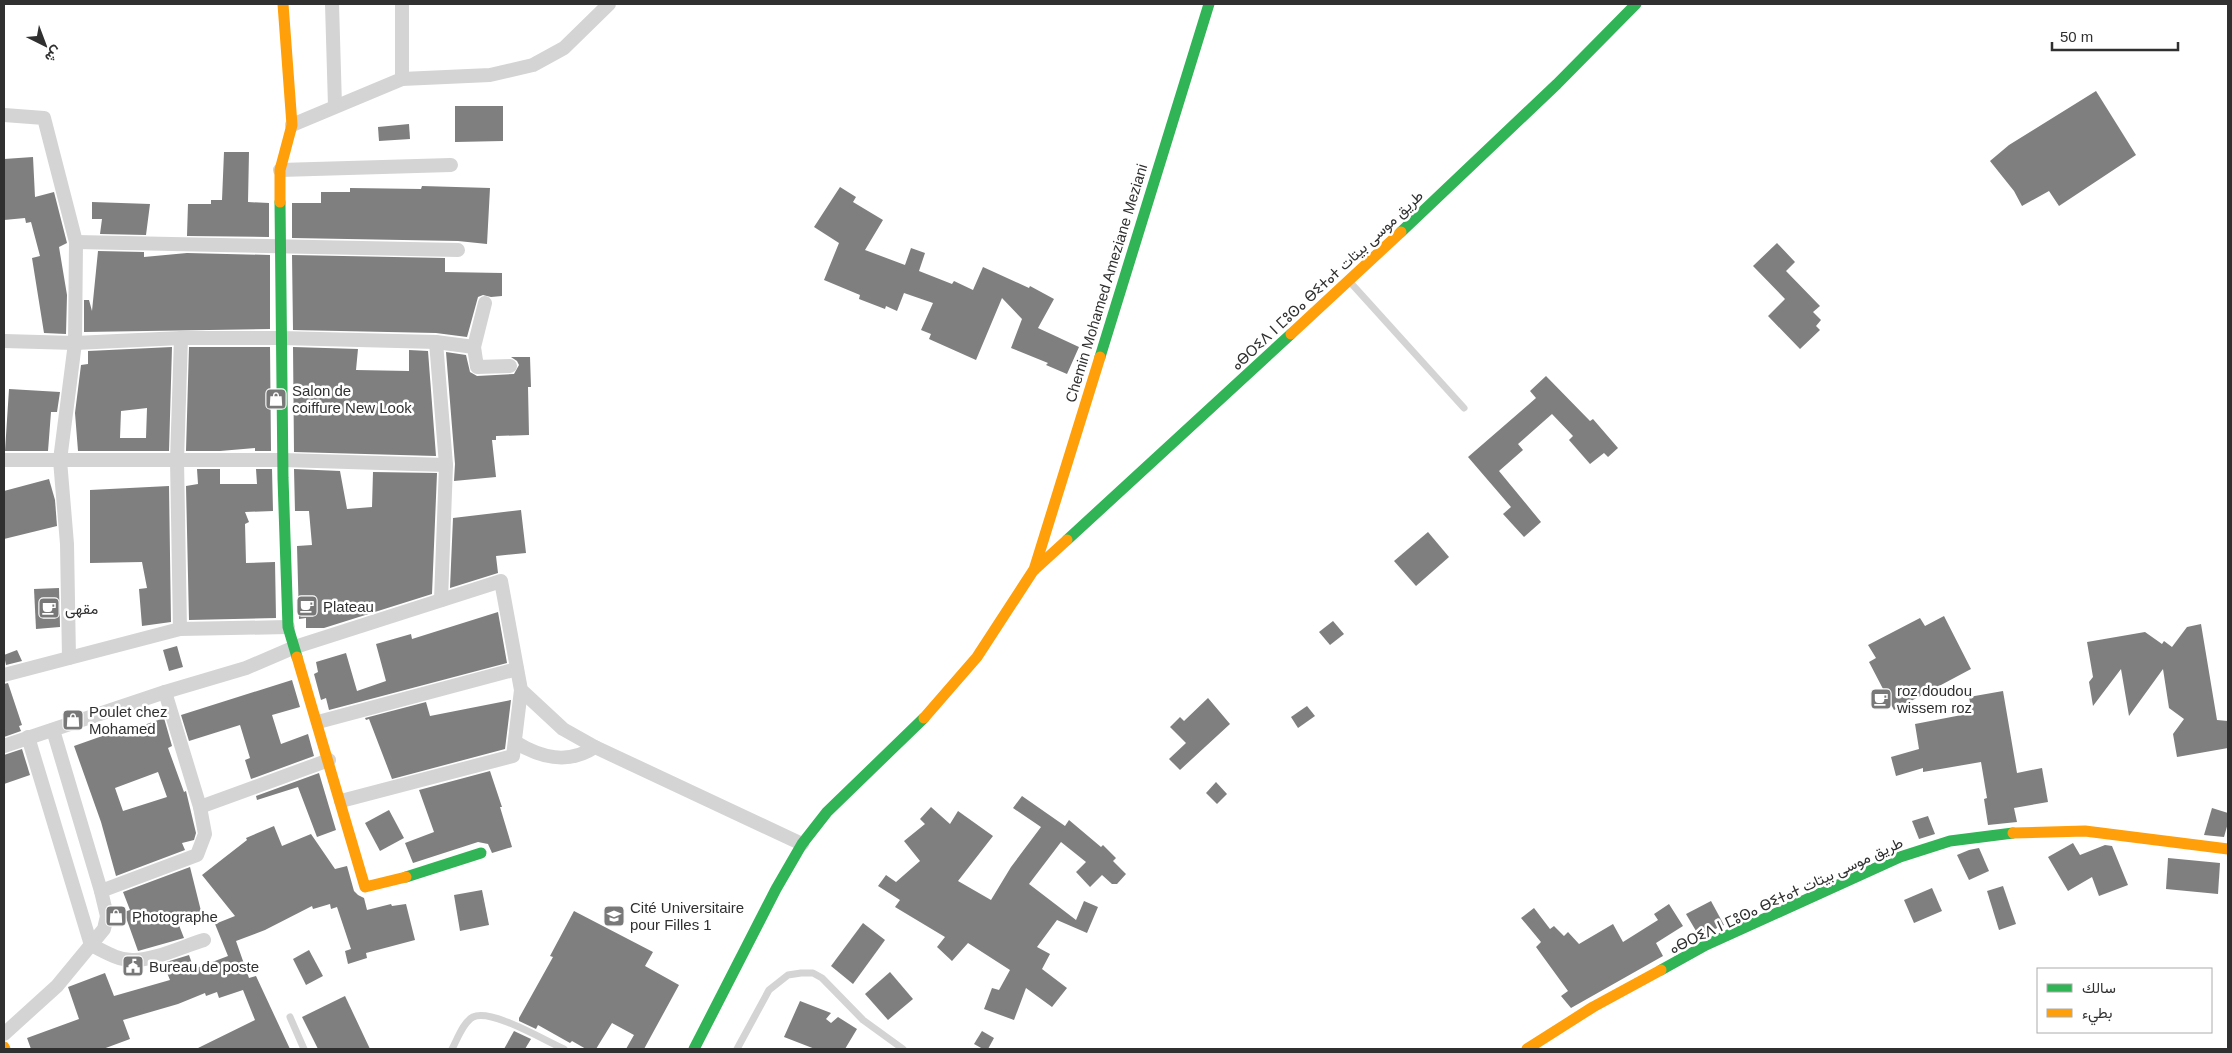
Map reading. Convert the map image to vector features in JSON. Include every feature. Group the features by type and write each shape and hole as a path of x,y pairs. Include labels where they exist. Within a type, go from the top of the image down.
{"street":[{"path":"283,4 292,125 280,170 282,460 288,627 366,887 425,872 481,853"},
{"path":"332,4 335,106"},
{"path":"402,4 402,79"},
{"path":"292,125 402,79 490,75 533,65 564,48 609,4"},
{"name":"Chemin Mohamed Ameziane Meziani","path":"1033,571 1209,4"},
{"name":"ⴰⴱⵔⵉⴷ ⵏ ⵎⵓⵙⴰ ⴱⵉⵜⴰⵜ طريق موسى بيتات","path":"1033,571 1349,282 1557,84 1636,4"},
{"path":"4,115 44,118 76,242 75,343 60,460 68,544 69,658"},
{"path":"280,170 451,165"},
{"path":"76,242 458,250"},
{"path":"484,303 474,347 477,367 510,366"},
{"path":"180,629 177,460 181,338"},
{"path":"4,341 75,343 181,338 281,338 436,342 474,347"},
{"path":"436,342 446,465 441,600"},
{"path":"4,460 282,460 446,465"},
{"path":"694,1049 776,889 802,844 827,812 916,727 977,657 1033,571"},
{"path":"4,746 165,692 246,668 295,647 501,581 521,690 513,756 341,801"},
{"path":"4,674 180,629 288,627"},
{"path":"318,722 517,669"},
{"path":"521,690 563,729 802,844"},
{"path":"101,891 197,855 205,834 200,807 165,692"},
{"path":"4,1034 57,986 104,929 106,923 101,891 54,730"},
{"path":"28,737 91,945 121,958 132,960 143,959 204,940"},
{"path":"515,742 538,754 560,758 580,755 595,746"},
{"path":"200,807 329,760"},
{"name":"ⴰⴱⵔⵉⴷ ⵏ ⵎⵓⵙⴰ ⴱⵉⵜⴰⵜ طريق موسى بيتات","path":"1527,1049 1593,1007 1706,945 1900,857 1950,841 2011,833 2085,831 2228,849"}],"lane":[{"path":"1349,282 1464,408"},
{"path":"737,1049 769,990 788,975 813,973 822,978 863,1020 903,1049"},
{"path":"452,1049 463,1028 472,1017 482,1014 497,1018 564,1049"},
{"path":"290,1017 304,1049"}],"building":[{"path":"2096,91 2136,155 2059,206 2049,191 2022,206 2014,191 1990,161 2009,145"},
{"path":"455,106 503,106 503,141 455,142"},
{"path":"409,124 410,139 379,141 378,127"},
{"path":"224,152 249,152 248,202 269,203 269,237 187,236 188,204 211,204 211,200 222,200"},
{"path":"33,157 35,197 54,192 67,243 59,247 67,295 66,334 44,333 32,258 40,256 31,222 26,223 25,218 4,220 4,159"},
{"path":"422,186 490,188 487,244 458,241 292,238 292,203 321,203 321,192 350,192 350,188 421,189"},
{"path":"840,187 856,197 853,202 883,220 865,250 905,265 911,248 925,253 919,271 952,284 954,281 973,290 983,267 1029,288 1030,286 1054,299 1038,328 1079,347 1067,374 1046,365 1048,363 1011,348 1022,319 1002,298 976,360 929,339 931,334 921,330 933,303 904,293 897,311 886,306 885,309 859,299 860,295 824,280 839,243 814,227"},
{"path":"92,202 150,204 146,235 100,234 102,219 92,219"},
{"path":"1777,243 1795,262 1786,271 1820,306 1813,312 1821,320 1816,326 1820,330 1800,349 1768,316 1785,299 1753,266"},
{"path":"98,251 144,252 144,257 187,253 270,255 270,329 84,332 84,300 89,300 92,311"},
{"path":"292,255 445,258 445,272 502,273 502,296 491,297 483,295 478,297 467,337 436,333 293,330"},
{"path":"172,347 169,451 78,451 75,413 81,365 88,364 88,351","holes":["147,408 146,438 120,438 121,411"]},
{"path":"189,347 270,347 271,451 255,451 255,448 186,451"},
{"path":"293,347 358,349 356,370 409,371 409,350 428,351 436,456 294,452"},
{"path":"446,352 466,355 470,372 477,376 514,374 519,365 511,357 530,357 531,387 528,387 529,435 496,436 496,440 492,440 496,477 454,481 455,464"},
{"path":"1546,376 1590,421 1593,419 1618,448 1608,457 1604,453 1590,464 1569,440 1573,436 1552,414 1518,444 1523,450 1499,471 1541,522 1524,537 1503,514 1511,507 1468,457 1536,398 1530,391"},
{"path":"9,389 60,392 57,412 51,412 48,451 5,451"},
{"path":"197,469 220,469 220,484 257,484 256,469 272,469 273,511 245,512 249,522 245,524 246,563 275,562 276,618 189,620 186,486 198,484"},
{"path":"294,469 340,471 347,509 372,507 373,472 437,473 432,594 324,628 306,628 306,618 299,619 297,546 312,545 309,511 295,511"},
{"path":"49,479 55,500 57,526 4,539 4,491"},
{"path":"169,486 171,622 142,626 139,589 147,588 142,562 90,563 90,490"},
{"path":"521,510 526,553 496,556 498,573 450,588 453,518"},
{"path":"1428,532 1449,557 1416,586 1394,561"},
{"name":"مقهى","path":"59,588 60,627 36,629 34,589"},
{"path":"498,612 507,663 329,710 326,698 321,700 314,674 318,672 316,662 346,653 357,691 386,681 376,644 411,634 412,639"},
{"path":"1944,616 1971,669 1894,710 1869,662 1876,658 1868,645 1920,618 1925,626"},
{"path":"1333,621 1344,634 1330,645 1319,632"},
{"path":"2201,624 2217,720 2228,721 2228,748 2177,757 2173,734 2184,719 2169,708 2163,669 2129,716 2121,669 2093,706 2089,682 2093,677 2087,642 2145,632 2162,644 2164,641 2172,647 2187,627"},
{"path":"177,646 183,667 169,671 163,650"},
{"path":"17,650 22,661 6,665 4,655"},
{"path":"292,680 300,707 272,715 281,744 308,734 314,756 251,779 245,760 250,758 240,725 189,741 181,715"},
{"path":"8,683 22,725 19,726 21,731 4,737 4,684"},
{"path":"2003,691 2017,773 2042,768 2048,802 2014,808 2017,822 1988,825 1984,799 1987,798 1981,762 1923,772 1923,768 1896,776 1891,757 1919,749 1915,724 1972,713 1969,697"},
{"path":"1208,698 1230,724 1180,770 1169,759 1186,743 1170,727 1180,717 1184,721"},
{"path":"511,700 505,749 392,779 369,719 366,720 365,718 426,702 430,716"},
{"path":"1307,706 1315,716 1298,728 1291,717"},
{"path":"164,718 172,746 168,748 184,792 186,791 196,833 194,840 182,843 185,850 116,876 101,822 74,746 122,729 124,732","holes":["158,772 167,797 123,811 115,788"]},
{"path":"22,749 30,775 4,784 4,755"},
{"path":"490,771 502,807 500,807 512,847 492,853 488,844 478,842 413,863 405,843 434,832 419,790"},
{"path":"319,773 336,830 317,837 298,787 257,800 256,796"},
{"path":"1216,782 1227,794 1217,804 1206,793"},
{"path":"1022,796 1065,826 1069,820 1101,847 1103,845 1116,858 1113,861 1126,874 1117,884 1112,884 1102,875 1090,887 1076,872 1086,862 1061,842 1029,884 1076,920 1084,901 1098,907 1087,933 1057,920 1037,947 1050,954 1042,969 1067,988 1052,1007 1026,988 1014,1020 984,1009 992,988 999,990 1010,970 968,943 952,961 937,947 945,937 895,907 900,900 878,886 886,875 896,882 920,861 904,841 925,824 920,819 931,807 950,824 958,811 993,836 958,881 991,900 1011,867 1041,827 1013,808"},
{"path":"2212,808 2228,813 2228,823 2224,837 2204,835"},
{"path":"389,810 404,838 380,851 365,823"},
{"path":"1928,816 1935,834 1919,839 1912,821"},
{"path":"274,826 282,846 311,834 335,869 347,866 354,891 364,898 367,910 391,904 392,906 406,904 415,940 366,953 367,958 348,964 345,951 351,949 337,907 331,909 330,904 313,909 312,906 265,930 236,941 249,978 256,976 290,1049 196,1049 255,1020 243,990 219,998 217,992 206,996 205,993 178,1004 123,1020 130,1039 103,1049 31,1049 27,1038 79,1019 68,987 105,973 114,996 170,980 163,963 189,955 194,969 228,956 215,924 235,916 202,875 247,840 246,838"},
{"path":"2073,843 2080,855 2105,845 2112,846 2128,885 2099,896 2092,877 2068,891 2048,857"},
{"path":"1979,848 1989,871 1969,880 1957,855"},
{"path":"2168,858 2220,863 2218,894 2166,889"},
{"path":"190,867 201,911 177,920 184,938 138,951 124,912 130,910 123,892"},
{"path":"2003,886 2016,924 1999,930 1987,891"},
{"path":"1932,888 1942,911 1914,923 1904,900"},
{"path":"482,890 489,925 460,931 454,895"},
{"path":"1711,901 1724,925 1699,936 1686,914"},
{"path":"1669,904 1683,926 1656,943 1663,956 1571,1008 1561,996 1568,991 1536,947 1541,942 1521,918 1534,908 1550,929 1554,926 1564,936 1568,932 1579,944 1613,924 1623,942 1658,920 1654,914"},
{"path":"574,911 653,952 645,966 679,985 644,1049 626,1049 634,1035 612,1023 596,1049 586,1049 572,1041 570,1043 538,1025 536,1029 519,1021 553,957 550,956"},
{"path":"863,923 885,940 853,984 831,966"},
{"path":"309,950 323,976 306,985 293,959"},
{"path":"890,972 913,999 888,1020 865,994"},
{"path":"345,996 370,1049 318,1049 302,1017"},
{"path":"800,1001 831,1013 826,1019 831,1023 838,1017 857,1029 845,1049 815,1049 784,1037"},
{"path":"514,1031 531,1039 525,1049 504,1049"},
{"path":"982,1031 994,1038 988,1049 983,1049 974,1044"}],"traffic: fast":[{"path":"1100,357 1209,4"},
{"path":"1401,232 1557,84 1636,4"},
{"path":"280,202 283,478 288,627 297,657"},
{"path":"1067,540 1291,334"},
{"path":"694,1049 776,889 802,844 827,812 924,718"},
{"path":"1661,970 1706,945 1900,857 1950,841 2013,833"},
{"path":"406,877 481,853"}],"traffic: slow":[{"path":"280,202 280,170 292,125 283,4"},
{"path":"1291,334 1401,232"},
{"path":"1034,570 1100,357"},
{"path":"924,718 977,657 1033,571 1067,540"},
{"path":"297,657 365,887 406,877"},
{"path":"2013,833 2085,831 2228,849"},
{"path":"1527,1049 1593,1007 1661,970"}],"place":[{"name":"Salon de coiffure New Look","path":"276,399"},
{"name":"Plateau","path":"307,606"},
{"name":"مقهى","path":"49,608"},
{"name":"roz doudou wissem roz","path":"1881,699"},
{"name":"Poulet chez Mohamed","path":"73,720"},
{"name":"Photographe","path":"116,916"},
{"name":"Cité Universitaire pour Filles 1","path":"614,916"},
{"name":"Bureau de poste","path":"133,966"}]}
